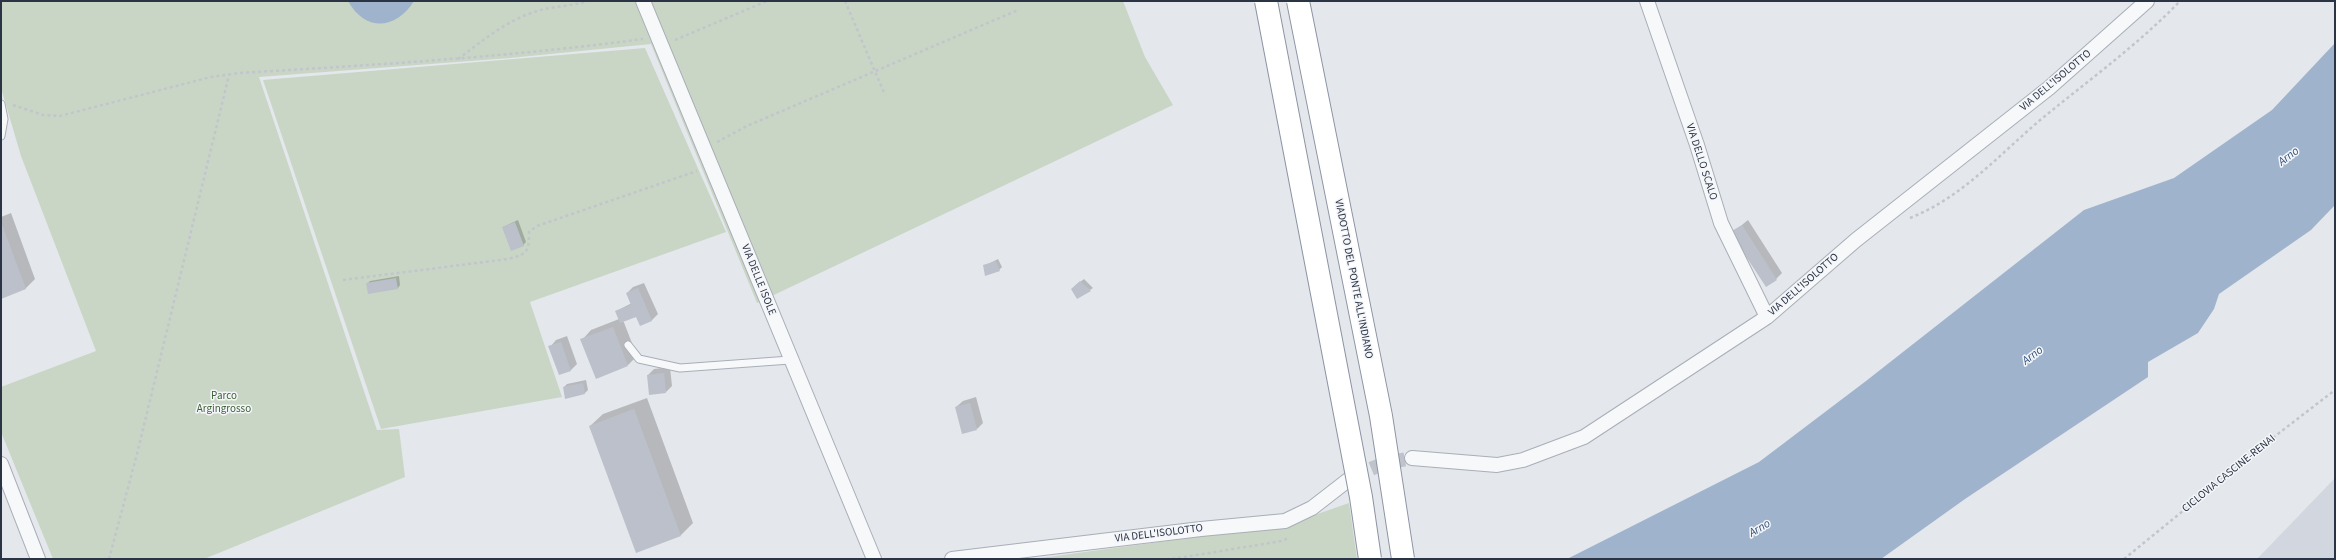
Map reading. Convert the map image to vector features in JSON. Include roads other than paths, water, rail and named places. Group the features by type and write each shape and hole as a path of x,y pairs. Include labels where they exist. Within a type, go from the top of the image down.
{"highway":[{"path":"1266,1 1354,459 1370,559"},
{"name":"VIADOTTO DEL PONTE ALL'INDIANO","path":"1298,1 1381,416 1403,559"}],"street":[{"name":"VIA DELLE ISOLE","path":"643,1 790,360 874,559"},
{"name":"VIA DELLO SCALO","path":"1647,1 1697,145 1720,223 1767,317"},
{"name":"VIA DELL'ISOLOTTO","path":"1412,458 1497,465 1522,460 1584,437 1767,317 1823,268 1893,211 2049,88 2147,1"},
{"path":"1,464 38,559"},
{"name":"VIA DELL'ISOLOTTO","path":"952,559 1201,529 1285,521 1312,508 1352,477"}],"lane":[{"path":"1,136 4,119 4,104"},
{"path":"628,345 639,360 680,368 790,360"}],"water":[{"path":"348,1 414,1 407,11 398,18 381,24 363,18 355,11"},
{"name":"Arno","path":"2335,43 2335,205 2311,230 2219,294 2214,309 2198,333 2148,362 2148,377 1965,499 1881,559 1567,559 1759,462 1866,381 2084,210 2174,178 2272,110"}],"tunnel":[{"path":"1352,477 1385,463 1412,458"}],"park label":[{"name":"Parco Argingrosso","path":"224,403"}]}
